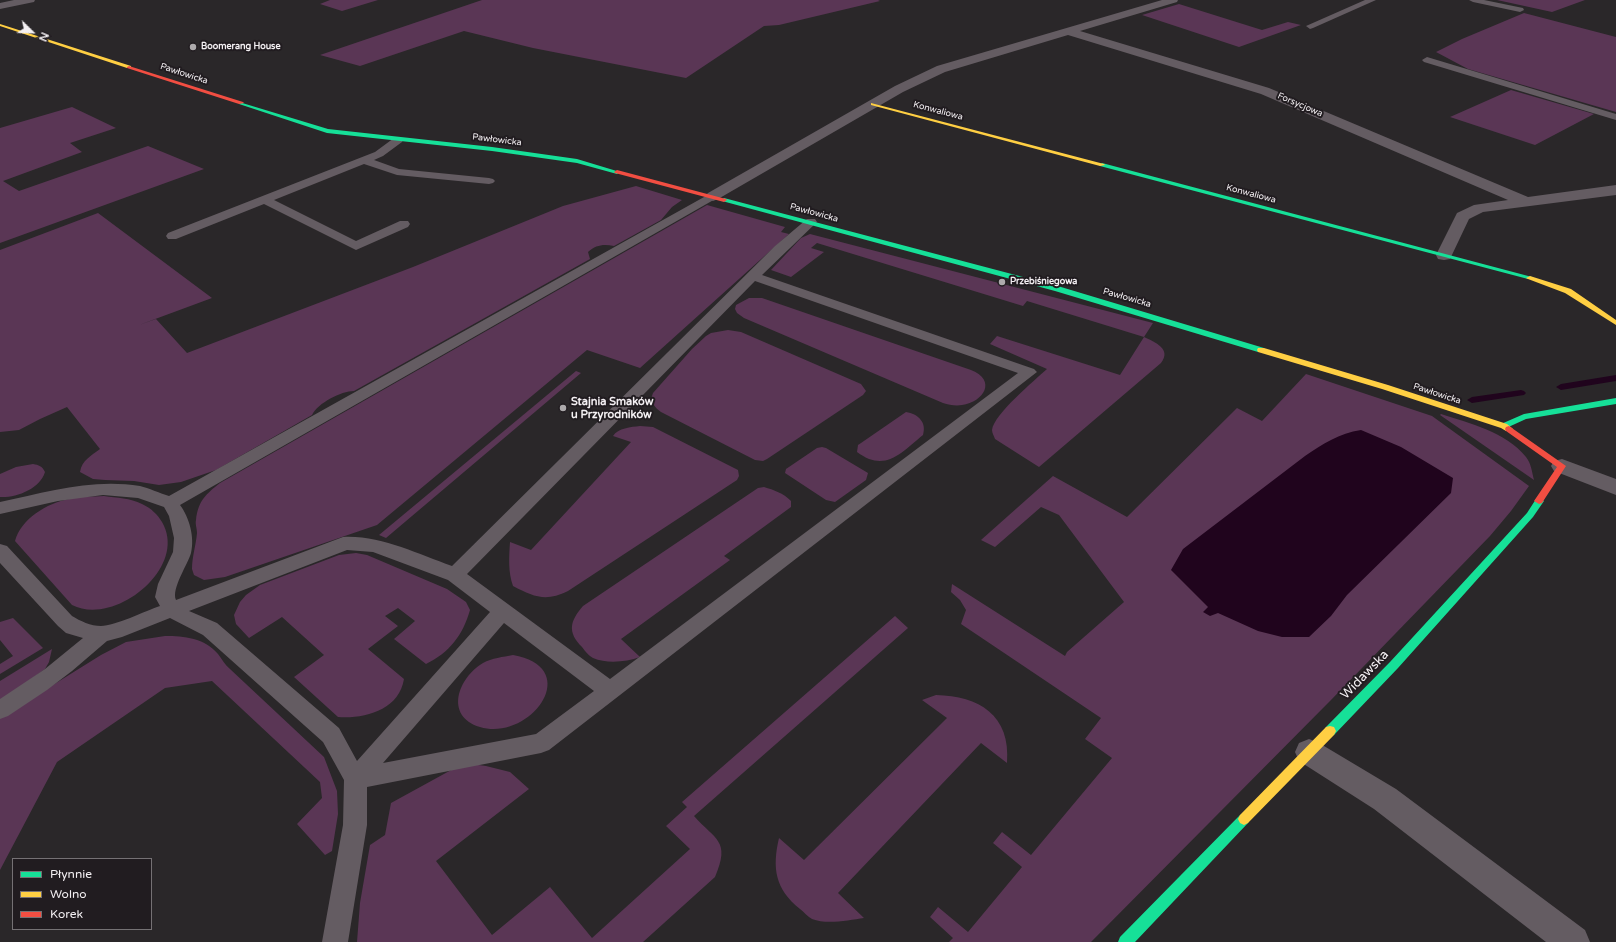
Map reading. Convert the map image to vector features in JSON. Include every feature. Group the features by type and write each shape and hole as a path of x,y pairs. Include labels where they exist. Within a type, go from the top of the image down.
{"street":[{"path":"0,6 30,0"},
{"path":"713,196 898,89 941,69 1170,0"},
{"name":"Pawłowicka","path":"0,25 312,127 352,135 492,149 577,161 811,222 1112,304 1378,385 1504,426"},
{"name":"Forsycjowa","path":"1068,31 1265,91 1526,201"},
{"name":"Konwaliowa","path":"873,104 1541,281 1568,291 1616,323"},
{"name":"Forsycjowa","path":"1444,255 1463,216 1478,208 1616,190"},
{"path":"1616,401 1524,416 1504,426 1562,466 1616,487"},
{"name":"Widawska","path":"1125,942 1394,664 1530,515 1562,466"},
{"path":"1309,752 1385,799 1573,942"}],"lane":[{"path":"1310,26 1372,0"},
{"path":"1473,0 1520,10"},
{"path":"1426,60 1616,117"},
{"path":"172,236 379,154 398,140"},
{"path":"364,160 397,172 489,181"},
{"path":"170,503 713,196"},
{"path":"264,199 356,246 404,224"},
{"path":"455,575 780,249 811,222"},
{"path":"355,779 541,743 1029,372 753,276"},
{"path":"1,510 58,495 103,489 140,492 170,503 178,515 184,538 182,552 166,590 165,597 171,609 181,616 210,629 331,735 355,779 355,825 335,942"},
{"path":"0,710 32,691 50,678 73,660 101,634 135,624 343,544 365,543 455,575 610,691"},
{"path":"0,551 65,621 73,627 101,634"},
{"path":"355,779 503,611"}],"shaded area":[{"path":"330,0 378,0 342,11 320,4"},
{"path":"482,0 880,1 779,25 764,26 686,78 533,48 464,31 360,66 320,55"},
{"path":"1497,0 1585,0 1552,12"},
{"path":"1179,4 1262,30 1288,22 1301,25 1239,47 1142,15"},
{"path":"1524,13 1616,37 1616,112 1468,69 1436,52 1462,39"},
{"path":"1511,90 1594,114 1535,145 1450,117"},
{"path":"72,107 116,128 70,143 82,152 3,181 19,191 148,146 204,169 0,243 0,128"},
{"path":"636,186 682,200 672,207 661,220 614,246 597,246 588,252 590,259 354,391 330,398 319,406 312,415 216,470 181,482 159,485 134,481 93,479 80,472 85,461 100,449 67,407 19,430 0,432 0,250 98,213 212,298 139,325 156,319 187,353 413,267 563,206"},
{"path":"707,205 785,227 781,232 789,234 640,368 587,350 377,525 225,577 204,580 194,575 192,564 197,533 197,513 204,498 220,483"},
{"path":"810,234 1153,323 1144,337 1027,301 1023,306 817,243 811,248 824,252 791,277 771,270 801,238"},
{"path":"749,298 762,298 971,370 979,374 984,379 984,390 976,400 970,403 950,405 943,403 744,318 737,313 735,309 736,305"},
{"path":"728,330 741,332 861,384 866,391 863,395 767,459 763,461 755,460 661,412 652,401 653,393 692,349 711,333"},
{"path":"997,336 1120,375 1144,337 1153,341 1163,350 1165,354 1161,363 1039,467 995,439 992,430 994,423 1007,407 1047,369 990,344"},
{"path":"576,371 581,373 386,538 379,535"},
{"path":"1306,374 1432,416 1529,486 1490,536 1331,700 1091,942 949,942 953,938 930,917 938,907 968,932 1022,867 993,843 1002,832 1031,855 1112,758 1085,739 1101,718 961,624 966,610 960,600 951,592 952,584 1065,656 1067,652 1124,602 1059,515 1041,507 995,547 981,540 1053,476 1127,517 1237,408 1262,421"},
{"path":"906,412 920,419 923,423 924,430 923,435 900,454 884,461 876,461 857,452 858,445"},
{"path":"1441,414 1498,435 1518,448 1528,459 1534,480 1440,415"},
{"path":"640,426 653,427 738,470 739,476 737,480 568,591 553,596 540,597 527,593 513,586 511,581 509,559 510,542 531,550 631,442 613,436 615,433 625,428"},
{"path":"1361,430 1401,447 1453,478 1451,493 1347,595 1331,616 1309,637 1282,637 1258,631 1218,613 1210,616 1203,612 1208,607 1171,570 1183,549 1305,456 1338,436"},
{"path":"822,447 868,473 866,480 835,502 826,500 785,473 786,469 817,448"},
{"path":"33,464 43,468 45,472 33,488 13,496 0,497 0,474 16,467"},
{"path":"764,487 785,496 791,501 791,507 724,556 730,560 621,639 640,657 610,662 598,660 590,656 577,642 572,631 572,626 575,617 583,606 758,488"},
{"path":"104,496 133,500 148,508 156,514 162,522 168,540 165,557 156,574 143,589 126,601 108,608 89,610 72,605 15,541 18,533 29,519 44,508 73,498"},
{"path":"356,553 367,555 447,589 466,602 470,610 459,635 454,642 442,654 426,664 394,639 415,621 398,608 385,616 398,626 368,649 404,679 401,690 388,705 379,710 359,716 338,717 294,677 324,655 282,617 249,638 236,624 234,615 240,602 246,595 260,585 339,555"},
{"path":"895,616 908,628 694,816 718,842 721,848 720,865 715,877 643,942 357,942 360,903 370,845 385,835 391,803 453,769 471,764 510,772 529,789 436,861 492,935 550,887 592,938 690,849 666,826 687,807 682,802"},
{"path":"13,618 43,648 0,674 0,664 13,656 0,640 0,622"},
{"path":"165,636 187,637 207,644 218,654 228,667 324,757 337,791 338,814 332,851 325,855 297,824 322,798 320,782 212,681 165,688 57,762 0,870 0,718 101,655 126,642"},
{"path":"52,649 49,662 45,669 0,702 0,681"},
{"path":"513,655 534,662 545,674 547,687 542,702 531,714 516,724 499,729 480,727 469,722 462,714 459,706 459,696 467,678 474,670 486,661"},
{"path":"936,695 966,699 989,711 998,721 1004,732 1007,746 1007,763 981,743 838,893 864,918 831,922 812,919 785,894 781,886 776,868 779,838 804,860 947,718 922,700"}],"waterway":[{"path":"1561,387 1616,378"},
{"path":"1472,400 1521,393"}],"traffic: fast":[{"path":"241,103 327,131 492,149 577,161 617,172"},
{"path":"1102,165 1530,278"},
{"path":"724,200 1058,289 1261,350"},
{"path":"1504,426 1524,417 1616,401"},
{"path":"1330,731 1394,665 1530,515 1539,501"},
{"path":"1125,942 1244,819"}],"traffic: slow":[{"path":"0,25 129,67"},
{"path":"873,104 1102,165"},
{"path":"1530,278 1568,291 1616,323"},
{"path":"1261,350 1385,387 1504,426 1509,429"},
{"path":"1244,819 1330,731"}],"traffic: jam":[{"path":"129,67 241,103"},
{"path":"617,172 724,200"},
{"path":"1509,429 1562,466 1539,501"}],"place":[{"name":"Boomerang House","path":"193,47"},
{"name":"Przebiśniegowa","path":"1002,282"},
{"name":"Stajnia Smaków u Przyrodników","path":"563,408"}]}
